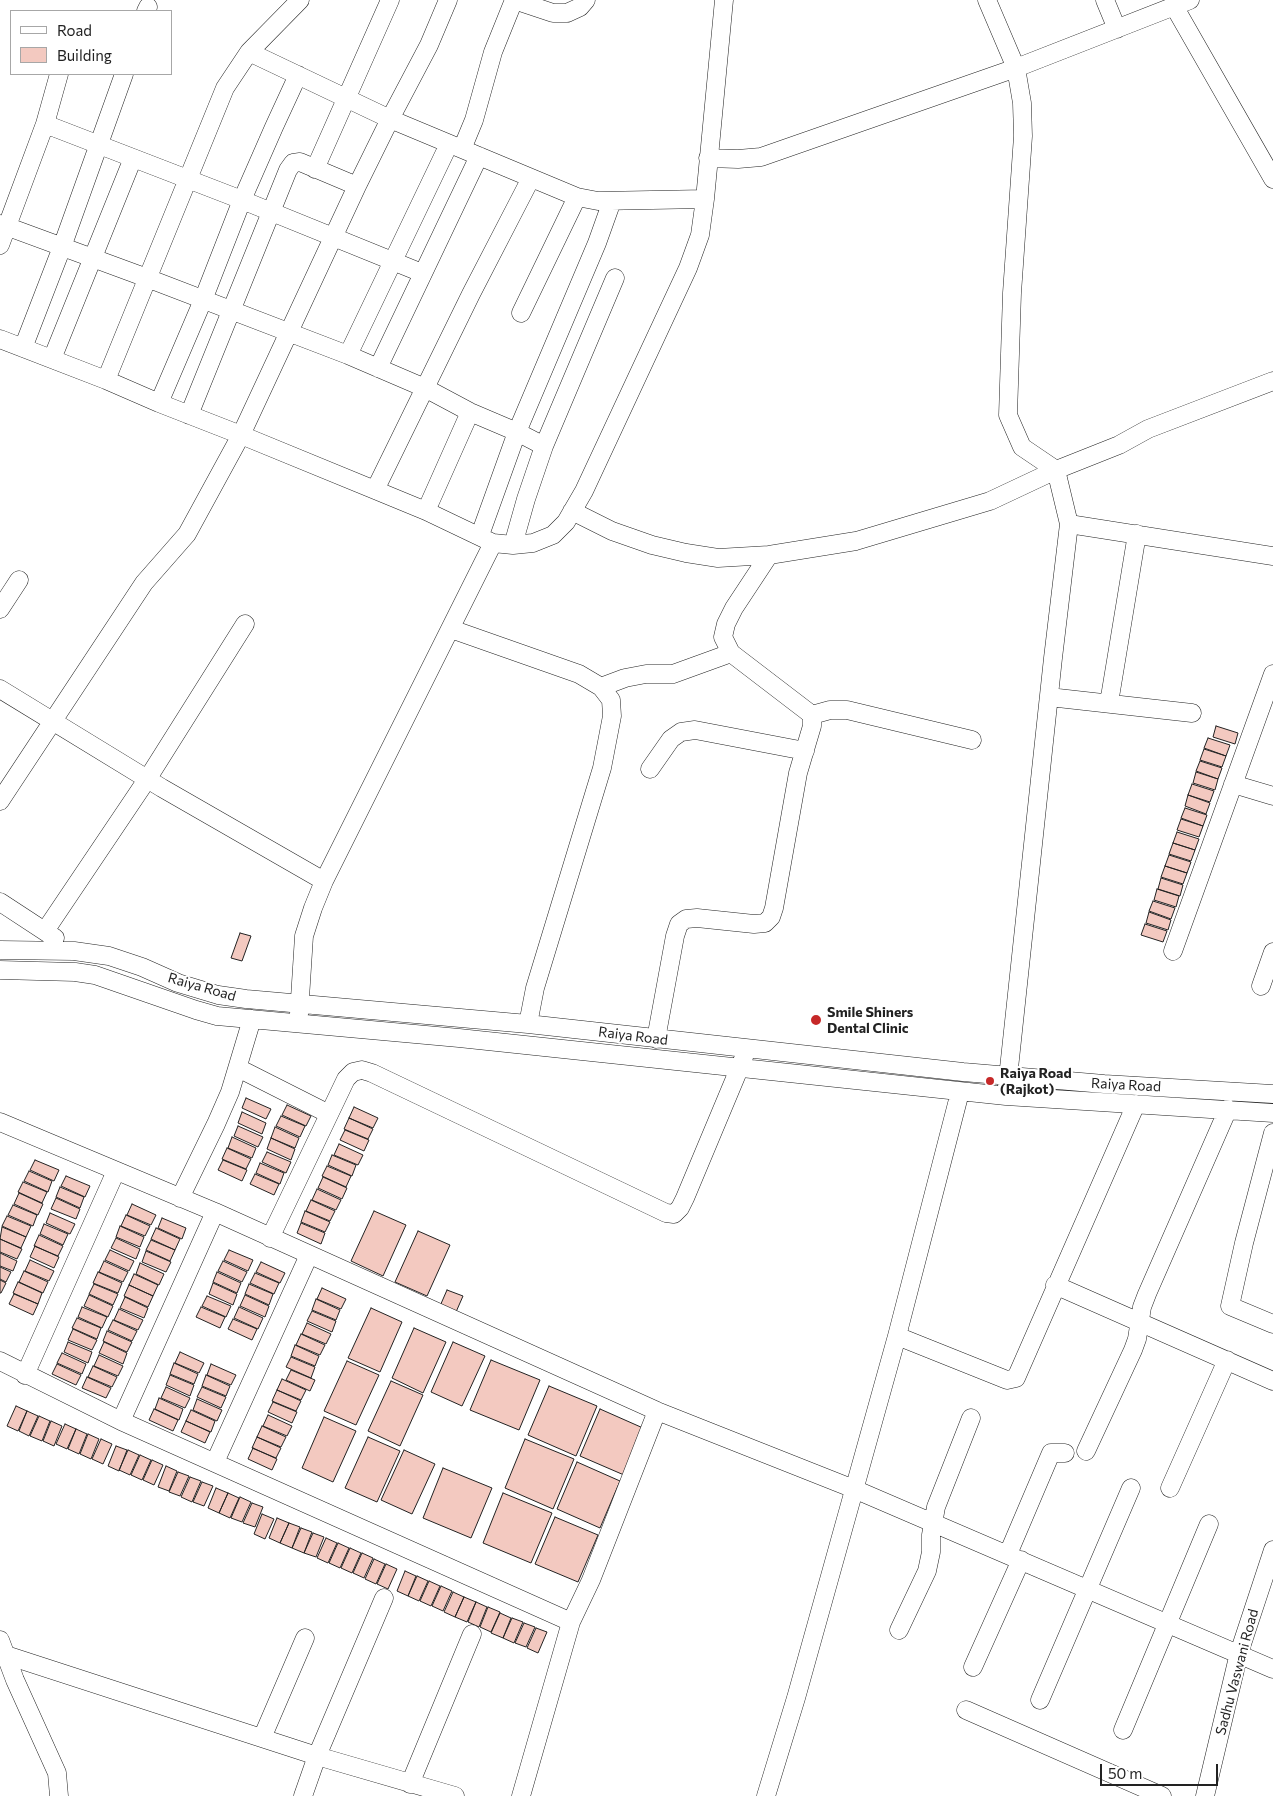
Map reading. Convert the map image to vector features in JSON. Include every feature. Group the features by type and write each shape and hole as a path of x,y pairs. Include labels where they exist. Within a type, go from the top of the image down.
{"street":[{"path":"106,380 225,88 249,52 300,0"},
{"path":"315,170 390,0"},
{"path":"0,801 144,583 187,534 241,435 357,186 429,45 448,0"},
{"path":"348,355 394,261 456,146 474,120 493,52 514,0 553,13 568,12 580,7 586,0"},
{"path":"0,339 106,380 375,490 487,539 513,546 533,543 553,536 566,522 584,491 688,268 700,235 724,0"},
{"path":"987,0 1016,68 1022,103 1023,136 1012,294 1008,414 1022,446 1056,470 1069,524 1006,1096"},
{"path":"1105,0 1118,29"},
{"path":"708,158 738,160 761,156 1016,68 1182,3 1273,179"},
{"path":"249,52 390,119 577,197 598,200 705,199"},
{"path":"0,245 4,225 45,124 59,75"},
{"path":"23,348 62,247 124,75"},
{"path":"159,403 203,300 242,200 298,76"},
{"path":"45,124 187,178 422,273"},
{"path":"378,368 479,156"},
{"path":"52,359 133,158"},
{"path":"189,415 288,170 293,163 300,162 315,170 357,186"},
{"path":"375,490 531,178"},
{"path":"521,313 577,197"},
{"path":"298,1024 304,936 324,881 451,629 487,539 517,432 597,243 612,200"},
{"path":"4,225 348,355 425,388 470,412 544,446"},
{"path":"513,546 544,446 615,278"},
{"path":"572,511 612,531 652,545 718,558 769,555 856,541 990,501 1056,470 1119,444 1148,429 1273,381"},
{"path":"426,511 470,412"},
{"path":"1069,524 1273,556"},
{"path":"1108,703 1137,534"},
{"path":"769,555 726,624 723,637 731,653 812,715"},
{"path":"0,609 19,580"},
{"path":"45,931 148,778 245,624"},
{"path":"451,629 578,674 601,687 611,700 612,716 602,768 535,988 528,1024"},
{"path":"601,687 626,678 646,674 673,674 731,653"},
{"path":"1173,952 1273,674"},
{"path":"0,689 324,881"},
{"path":"1049,697 1192,713"},
{"path":"812,715 830,710 847,710 972,740"},
{"path":"656,1039 675,936 679,924 686,919 697,918 754,924 765,923 771,917 798,773 812,726 812,715"},
{"path":"650,769 671,738 681,732 695,730 804,751"},
{"path":"1234,784 1273,796"},
{"path":"0,902 74,951"},
{"name":"Raiya Road","path":"0,950 74,951 109,956 142,967 178,983 218,995 246,1000 528,1024 1008,1076 1273,1094"},
{"path":"1261,986 1273,952"},
{"name":"Raiya Road","path":"0,970 75,972 95,975 217,1016 459,1038 960,1092 1273,1113"},
{"path":"180,1198 216,1124 238,1068 252,1019"},
{"path":"270,1238 346,1079 354,1072 362,1070 372,1073 666,1213 674,1214 680,1208 685,1198 740,1068 746,1049"},
{"path":"238,1068 329,1114"},
{"path":"766,1796 796,1698 897,1336 960,1092"},
{"path":"897,1336 1007,1380 1016,1378 1055,1285 1136,1104"},
{"path":"1086,1451 1133,1350 1147,1294 1228,1109"},
{"path":"0,1122 215,1212 657,1411 854,1489 1273,1669"},
{"path":"1273,1133 1230,1306 1273,1324"},
{"path":"25,1375 116,1171"},
{"path":"121,1421 215,1212"},
{"path":"215,1462 308,1255"},
{"path":"1055,1285 1273,1380"},
{"path":"1170,1488 1227,1360"},
{"path":"0,1361 121,1421 572,1622"},
{"path":"521,1796 572,1622 591,1580 657,1411"},
{"path":"900,1630 927,1572 931,1552 932,1522 936,1507 972,1418"},
{"path":"973,1667 1015,1557 1051,1453 1065,1453"},
{"path":"1040,1700 1131,1488"},
{"path":"1123,1730 1209,1524"},
{"name":"Sadhu Vaswani Road","path":"1205,1796 1239,1653 1270,1568 1273,1550"},
{"path":"303,1796 317,1756 384,1598"},
{"path":"410,1784 472,1634"},
{"path":"262,1738 305,1638"},
{"path":"2,1649 317,1756 455,1796"},
{"path":"2,1649 57,1773 59,1796"},
{"path":"966,1710 1162,1796"}],"building":[{"path":"1216,726 1238,733 1235,744 1213,737"},
{"path":"1208,738 1230,745 1226,756 1204,748"},
{"path":"1204,749 1226,756 1222,767 1200,760"},
{"path":"1200,761 1222,768 1218,779 1196,771"},
{"path":"1196,772 1218,779 1215,790 1193,783"},
{"path":"1192,784 1214,791 1210,802 1188,795"},
{"path":"1188,795 1210,803 1206,814 1185,806"},
{"path":"1185,808 1207,815 1203,826 1181,818"},
{"path":"1181,819 1203,826 1199,837 1177,830"},
{"path":"1177,832 1199,839 1195,850 1173,843"},
{"path":"1173,843 1195,850 1191,861 1169,854"},
{"path":"1169,855 1191,862 1187,873 1165,866"},
{"path":"1165,866 1187,873 1183,884 1161,877"},
{"path":"1161,878 1183,885 1180,896 1158,889"},
{"path":"1157,889 1179,896 1176,907 1154,900"},
{"path":"1153,901 1175,908 1171,919 1149,911"},
{"path":"1149,912 1171,920 1168,930 1146,923"},
{"path":"1145,924 1167,931 1163,942 1141,935"},
{"path":"240,933 251,936 242,961 231,958"},
{"path":"246,1098 271,1109 266,1119 242,1108"},
{"path":"287,1105 311,1116 306,1126 282,1115"},
{"path":"354,1107 378,1118 373,1128 349,1118"},
{"path":"242,1112 266,1123 262,1134 238,1123"},
{"path":"281,1116 305,1126 300,1137 276,1126"},
{"path":"349,1118 373,1129 368,1139 344,1129"},
{"path":"238,1126 263,1137 258,1147 234,1136"},
{"path":"275,1127 299,1138 295,1148 271,1138"},
{"path":"345,1130 369,1140 364,1151 340,1140"},
{"path":"232,1137 256,1148 252,1158 228,1148"},
{"path":"271,1138 295,1149 291,1160 267,1149"},
{"path":"339,1144 363,1155 358,1165 334,1155"},
{"path":"227,1148 251,1159 246,1169 222,1159"},
{"path":"267,1152 291,1162 286,1173 262,1162"},
{"path":"332,1155 356,1165 352,1176 328,1165"},
{"path":"35,1160 59,1170 54,1181 30,1170"},
{"path":"223,1160 247,1170 242,1181 218,1170"},
{"path":"260,1163 284,1173 280,1184 256,1173"},
{"path":"327,1166 351,1176 346,1187 322,1176"},
{"path":"29,1171 52,1181 48,1192 24,1181"},
{"path":"255,1174 279,1184 274,1195 250,1184"},
{"path":"66,1176 90,1186 85,1197 61,1186"},
{"path":"323,1177 347,1188 342,1199 318,1188"},
{"path":"23,1182 47,1192 42,1203 18,1192"},
{"path":"60,1187 84,1197 80,1208 56,1197"},
{"path":"317,1189 341,1200 336,1210 312,1200"},
{"path":"19,1193 43,1204 38,1215 14,1204"},
{"path":"56,1198 80,1209 76,1219 51,1209"},
{"path":"311,1200 335,1211 330,1221 306,1211"},
{"path":"132,1204 156,1215 151,1225 127,1215"},
{"path":"13,1205 37,1215 33,1226 8,1215"},
{"path":"305,1211 330,1222 325,1232 301,1222"},
{"path":"374,1211 406,1225 383,1276 351,1261"},
{"path":"50,1213 75,1224 70,1234 46,1223"},
{"path":"126,1215 150,1226 145,1236 121,1226"},
{"path":"7,1216 31,1226 26,1237 2,1226"},
{"path":"162,1218 186,1228 182,1239 158,1228"},
{"path":"301,1223 325,1233 321,1244 297,1233"},
{"path":"44,1224 68,1234 63,1245 40,1234"},
{"path":"120,1226 144,1237 140,1247 116,1237"},
{"path":"2,1227 26,1237 21,1248 0,1239"},
{"path":"156,1228 180,1239 175,1250 151,1239"},
{"path":"418,1231 450,1245 427,1296 395,1282"},
{"path":"39,1235 63,1246 58,1256 34,1246"},
{"path":"116,1238 140,1249 136,1259 111,1248"},
{"path":"0,1239 22,1249 17,1259 0,1252"},
{"path":"151,1240 175,1250 170,1261 146,1250"},
{"path":"35,1246 59,1257 54,1268 30,1257"},
{"path":"110,1250 134,1261 129,1271 105,1260"},
{"path":"229,1250 253,1260 248,1271 224,1260"},
{"path":"146,1251 171,1262 166,1272 142,1262"},
{"path":"0,1253 17,1261 13,1271 0,1266"},
{"path":"30,1260 54,1271 49,1281 25,1271"},
{"path":"104,1261 128,1272 123,1282 99,1272"},
{"path":"223,1261 247,1272 242,1282 218,1271"},
{"path":"261,1262 285,1273 280,1283 256,1272"},
{"path":"140,1263 164,1274 159,1285 136,1274"},
{"path":"0,1267 11,1272 6,1282 0,1279"},
{"path":"24,1271 48,1282 43,1293 19,1282"},
{"path":"98,1272 122,1283 118,1293 93,1283"},
{"path":"217,1272 241,1283 237,1293 213,1282"},
{"path":"255,1273 279,1283 274,1294 250,1283"},
{"path":"134,1274 158,1285 153,1296 129,1285"},
{"path":"0,1280 6,1283 1,1293 0,1293"},
{"path":"18,1282 42,1293 38,1304 13,1293"},
{"path":"213,1283 237,1294 233,1305 209,1294"},
{"path":"94,1284 118,1294 113,1305 89,1294"},
{"path":"249,1284 273,1294 269,1305 245,1294"},
{"path":"129,1285 153,1296 148,1307 124,1296"},
{"path":"322,1288 346,1299 341,1309 317,1299"},
{"path":"447,1290 463,1296 456,1312 440,1306"},
{"path":"14,1294 38,1304 33,1315 9,1304"},
{"path":"89,1295 113,1306 108,1317 84,1306"},
{"path":"245,1295 269,1306 265,1317 240,1306"},
{"path":"207,1296 231,1306 226,1317 202,1306"},
{"path":"125,1297 148,1308 144,1318 120,1308"},
{"path":"316,1299 340,1310 336,1320 312,1310"},
{"path":"82,1307 107,1317 102,1328 78,1317"},
{"path":"201,1307 225,1317 220,1328 196,1317"},
{"path":"239,1307 263,1318 258,1329 234,1318"},
{"path":"371,1308 402,1322 380,1372 348,1358"},
{"path":"119,1309 143,1320 138,1330 114,1320"},
{"path":"312,1311 336,1321 332,1332 307,1321"},
{"path":"77,1318 101,1328 97,1339 72,1328"},
{"path":"233,1319 257,1329 252,1340 228,1329"},
{"path":"113,1320 137,1331 132,1341 108,1330"},
{"path":"307,1323 331,1334 326,1344 302,1334"},
{"path":"414,1328 446,1342 423,1393 392,1378"},
{"path":"73,1329 97,1340 92,1350 68,1340"},
{"path":"107,1331 132,1342 127,1352 103,1341"},
{"path":"301,1334 325,1345 320,1355 296,1345"},
{"path":"68,1342 92,1352 88,1363 64,1352"},
{"path":"104,1342 127,1353 123,1364 99,1353"},
{"path":"453,1342 485,1356 462,1406 431,1392"},
{"path":"295,1345 319,1356 315,1366 291,1356"},
{"path":"180,1352 204,1363 199,1373 175,1363"},
{"path":"62,1353 86,1364 82,1374 57,1363"},
{"path":"99,1355 123,1366 118,1376 94,1366"},
{"path":"291,1357 315,1367 311,1378 286,1367"},
{"path":"491,1360 540,1380 519,1430 470,1410"},
{"path":"347,1361 379,1375 356,1425 324,1411"},
{"path":"174,1363 198,1374 194,1384 170,1374"},
{"path":"57,1364 81,1375 76,1385 52,1374"},
{"path":"211,1364 236,1375 231,1385 207,1375"},
{"path":"93,1366 117,1377 112,1387 88,1377"},
{"path":"291,1370 315,1380 310,1391 286,1380"},
{"path":"170,1375 194,1385 190,1396 166,1385"},
{"path":"206,1375 230,1386 226,1396 202,1386"},
{"path":"87,1377 111,1388 106,1398 82,1388"},
{"path":"282,1379 306,1390 301,1400 277,1390"},
{"path":"391,1381 423,1395 400,1446 368,1431"},
{"path":"549,1386 597,1406 576,1456 528,1435"},
{"path":"166,1387 190,1398 185,1408 161,1398"},
{"path":"202,1387 226,1397 221,1408 197,1397"},
{"path":"277,1390 301,1401 296,1411 272,1401"},
{"path":"159,1398 183,1409 179,1420 155,1409"},
{"path":"197,1399 222,1410 217,1421 193,1410"},
{"path":"273,1402 297,1412 292,1423 268,1412"},
{"path":"16,1406 27,1411 18,1431 7,1426"},
{"path":"154,1409 178,1420 173,1431 149,1420"},
{"path":"600,1409 643,1428 624,1475 580,1456"},
{"path":"191,1410 215,1421 211,1432 186,1421"},
{"path":"27,1411 38,1416 29,1436 19,1431"},
{"path":"268,1415 292,1426 287,1436 263,1426"},
{"path":"39,1416 50,1421 42,1441 30,1436"},
{"path":"324,1417 356,1431 333,1482 302,1468"},
{"path":"51,1421 62,1426 54,1446 43,1441"},
{"path":"186,1421 210,1432 205,1443 181,1432"},
{"path":"65,1424 76,1429 67,1449 56,1444"},
{"path":"262,1426 286,1437 281,1447 257,1437"},
{"path":"76,1429 87,1434 79,1454 68,1449"},
{"path":"88,1434 99,1439 91,1459 80,1454"},
{"path":"257,1437 281,1448 276,1458 252,1448"},
{"path":"368,1437 400,1451 377,1502 345,1488"},
{"path":"101,1439 112,1444 103,1464 92,1459"},
{"path":"525,1439 574,1459 553,1509 505,1488"},
{"path":"116,1446 127,1450 119,1471 108,1466"},
{"path":"253,1448 277,1459 272,1470 248,1459"},
{"path":"128,1450 139,1455 130,1475 119,1470"},
{"path":"404,1450 435,1464 412,1514 381,1500"},
{"path":"140,1455 151,1460 142,1480 131,1475"},
{"path":"152,1460 163,1465 154,1485 143,1480"},
{"path":"577,1462 620,1481 600,1528 557,1509"},
{"path":"166,1466 177,1471 169,1491 158,1487"},
{"path":"443,1468 492,1488 471,1538 423,1518"},
{"path":"178,1472 189,1476 180,1496 169,1492"},
{"path":"190,1477 201,1481 192,1502 181,1497"},
{"path":"202,1482 213,1486 204,1506 193,1502"},
{"path":"216,1488 228,1493 219,1513 208,1508"},
{"path":"228,1493 239,1498 230,1518 219,1513"},
{"path":"503,1493 552,1513 531,1563 483,1543"},
{"path":"240,1497 251,1502 242,1522 231,1518"},
{"path":"252,1503 263,1507 255,1527 243,1523"},
{"path":"262,1514 274,1519 265,1539 254,1534"},
{"path":"555,1517 598,1535 578,1582 535,1564"},
{"path":"277,1518 289,1523 280,1543 269,1538"},
{"path":"289,1523 300,1527 292,1548 280,1543"},
{"path":"301,1528 312,1532 304,1553 292,1548"},
{"path":"313,1533 324,1537 316,1557 304,1553"},
{"path":"326,1538 337,1543 328,1563 317,1558"},
{"path":"338,1543 349,1548 340,1568 329,1563"},
{"path":"350,1548 361,1553 352,1573 341,1568"},
{"path":"362,1553 373,1558 364,1578 353,1573"},
{"path":"374,1559 385,1564 376,1584 365,1579"},
{"path":"386,1564 397,1569 388,1589 377,1584"},
{"path":"405,1571 416,1576 408,1596 397,1591"},
{"path":"417,1576 428,1581 419,1601 408,1596"},
{"path":"429,1581 440,1586 431,1606 420,1601"},
{"path":"441,1586 452,1591 443,1611 432,1606"},
{"path":"453,1592 464,1597 455,1617 444,1612"},
{"path":"464,1597 476,1602 467,1622 455,1617"},
{"path":"476,1602 487,1607 479,1627 468,1622"},
{"path":"488,1607 500,1612 491,1632 480,1627"},
{"path":"500,1613 511,1618 503,1638 491,1633"},
{"path":"512,1618 523,1622 514,1643 503,1638"},
{"path":"524,1623 535,1627 526,1647 515,1643"},
{"path":"536,1628 547,1632 538,1653 527,1648"}],"place":[{"name":"Smile Shiners Dental Clinic","path":"816,1020"},
{"name":"Raiya Road (Rajkot)","path":"990,1081"}]}
